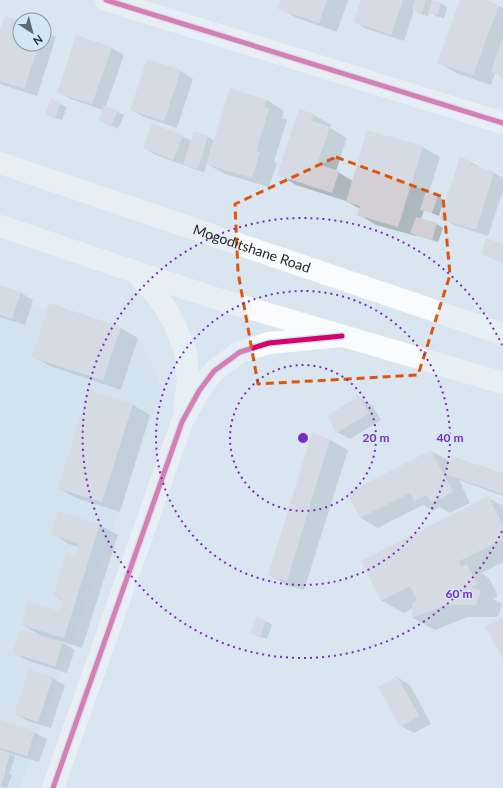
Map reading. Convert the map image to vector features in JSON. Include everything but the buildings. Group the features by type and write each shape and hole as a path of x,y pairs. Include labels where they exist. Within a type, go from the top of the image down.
{"street":[{"path":"106,0 503,123"},
{"name":"Mogoditshane Road","path":"0,163 503,334"},
{"path":"0,226 218,299 503,383"},
{"path":"136,272 165,307 174,323 186,353 188,381 182,422"},
{"path":"53,788 182,422 199,391 214,371 240,352 269,343 342,336"}],"highlighted area":[{"path":"336,157 443,197 450,275 418,375 258,384 238,272 235,204"}],"shaded area":[{"path":"0,295 142,342 162,389 20,788 0,788"}],"cycle path":[{"path":"106,0 503,123"},
{"path":"53,788 182,422 199,391 214,371 240,352 269,343 342,336"}]}
